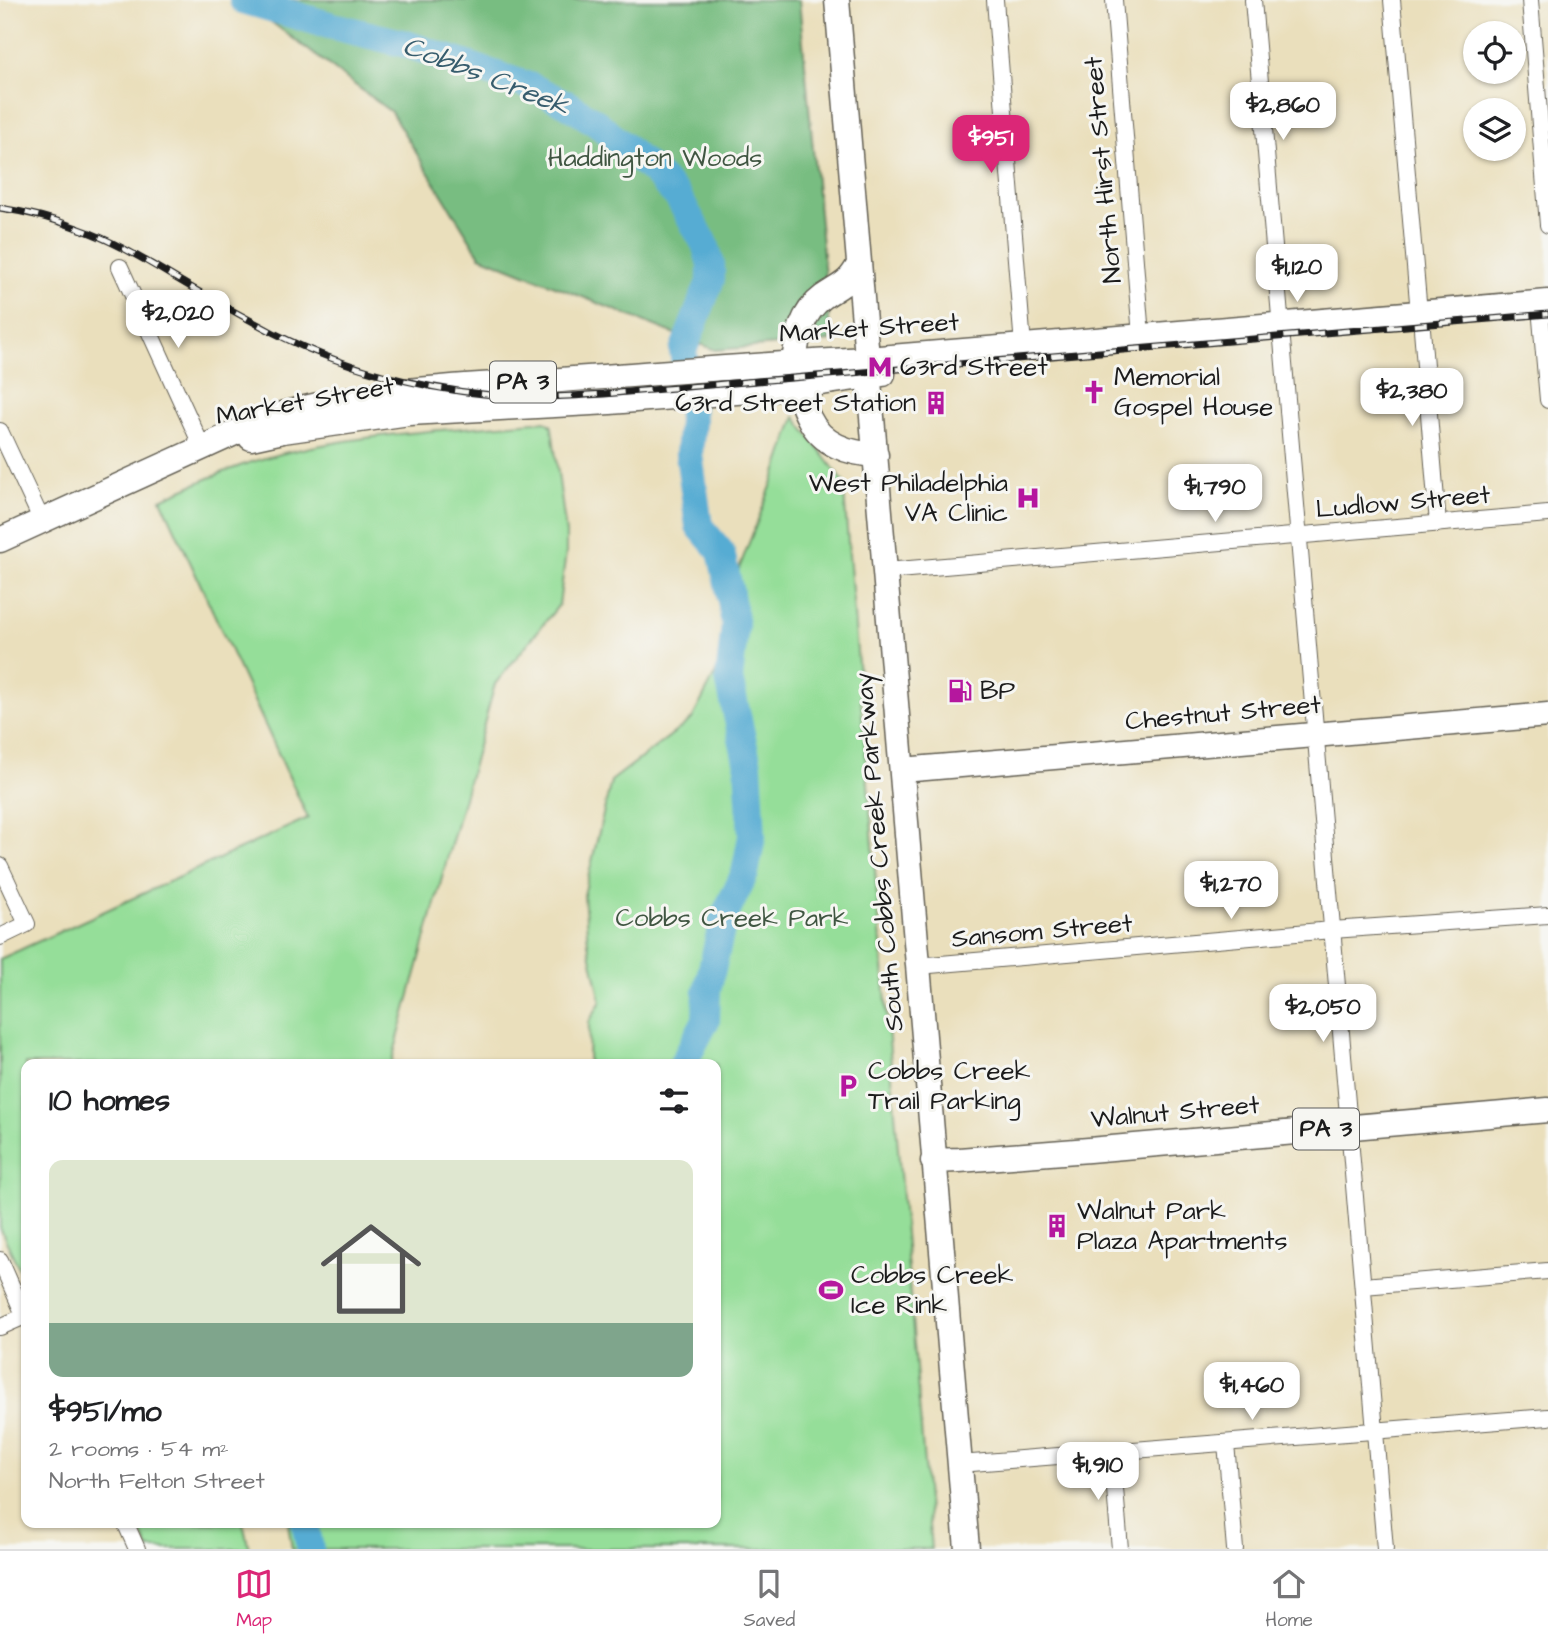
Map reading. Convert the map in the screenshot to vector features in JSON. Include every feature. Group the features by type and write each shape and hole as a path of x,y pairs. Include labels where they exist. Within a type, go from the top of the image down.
{"main road":[{"name":"South Cobbs Creek Parkway","path":"837,0 967,1549"},
{"path":"794,362 798,337 807,314 822,298 851,279 859,264"},
{"name":"Market Street","path":"0,540 262,420 304,407 352,397 408,390 794,362 868,368 1546,312"},
{"name":"Market Street","path":"203,449 283,431 409,413 786,388 868,368 1023,346 1141,336 1281,332"},
{"path":"786,388 797,392 813,426 831,443 848,451 876,455"},
{"name":"Chestnut Street","path":"902,770 1548,715"},
{"name":"Walnut Street","path":"933,1161 1548,1110"}],"street":[{"path":"995,0 1023,346"},
{"name":"North Hirst Street","path":"1114,0 1141,336"},
{"path":"1253,0 1385,1549"},
{"path":"1392,0 1438,524"},
{"path":"1530,0 1548,225"},
{"path":"120,267 203,449"},
{"path":"1546,312 1548,400"},
{"path":"0,431 42,521"},
{"name":"Ludlow Street","path":"886,571 1548,514"},
{"path":"0,866 27,924 0,937"},
{"name":"Sansom Street","path":"918,966 1332,930 1548,915"},
{"path":"0,1260 21,1306"},
{"path":"1363,1286 1548,1271"},
{"path":"0,1327 21,1319"},
{"path":"959,1464 1548,1416"},
{"path":"1226,1443 1235,1549"},
{"path":"1112,1452 1120,1549"},
{"path":"128,1528 138,1549"}],"green space":[{"name":"Haddington Woods","path":"242,0 799,0 831,341 715,350 480,256 391,112"},
{"name":"Cobbs Creek Park","path":"795,417 843,481 931,1549 292,1549 289,1528 721,1528 721,1059 588,1059 589,1022 601,1001 588,943 584,895 611,781 692,719 724,657 728,597"},
{"path":"545,421 551,425 566,533 566,553 559,605 495,684 392,1059 21,1059 21,1273 0,1228 0,959 308,818 161,499 265,458 334,443"},
{"path":"139,1528 244,1528 249,1549 149,1549"}],"waterway":[{"name":"Cobbs Creek","path":"243,0 406,44 532,87 567,104 598,124 655,173 678,197 705,244 711,264 711,279 683,351 691,402 689,454 699,526 721,552 729,588 735,625 729,679 748,765 752,836 745,873 724,917 707,990 706,1020 686,1059"},
{"name":"Cobbs Creek","path":"306,1528 310,1549"}],"railway":[{"path":"0,208 49,218 100,237 274,333 337,360 437,388 506,396 604,394 1548,314"}],"place":[{"name":"63rd Street","path":"880,367"},
{"name":"Memorial Gospel House","path":"1094,392"},
{"name":"63rd Street Station","path":"936,403"},
{"name":"West Philadelphia VA Clinic","path":"1028,498"},
{"name":"BP","path":"960,691"},
{"name":"Cobbs Creek Trail Parking","path":"848,1086"},
{"name":"Walnut Park Plaza Apartments","path":"1057,1226"},
{"name":"Cobbs Creek Ice Rink","path":"831,1290"}]}
